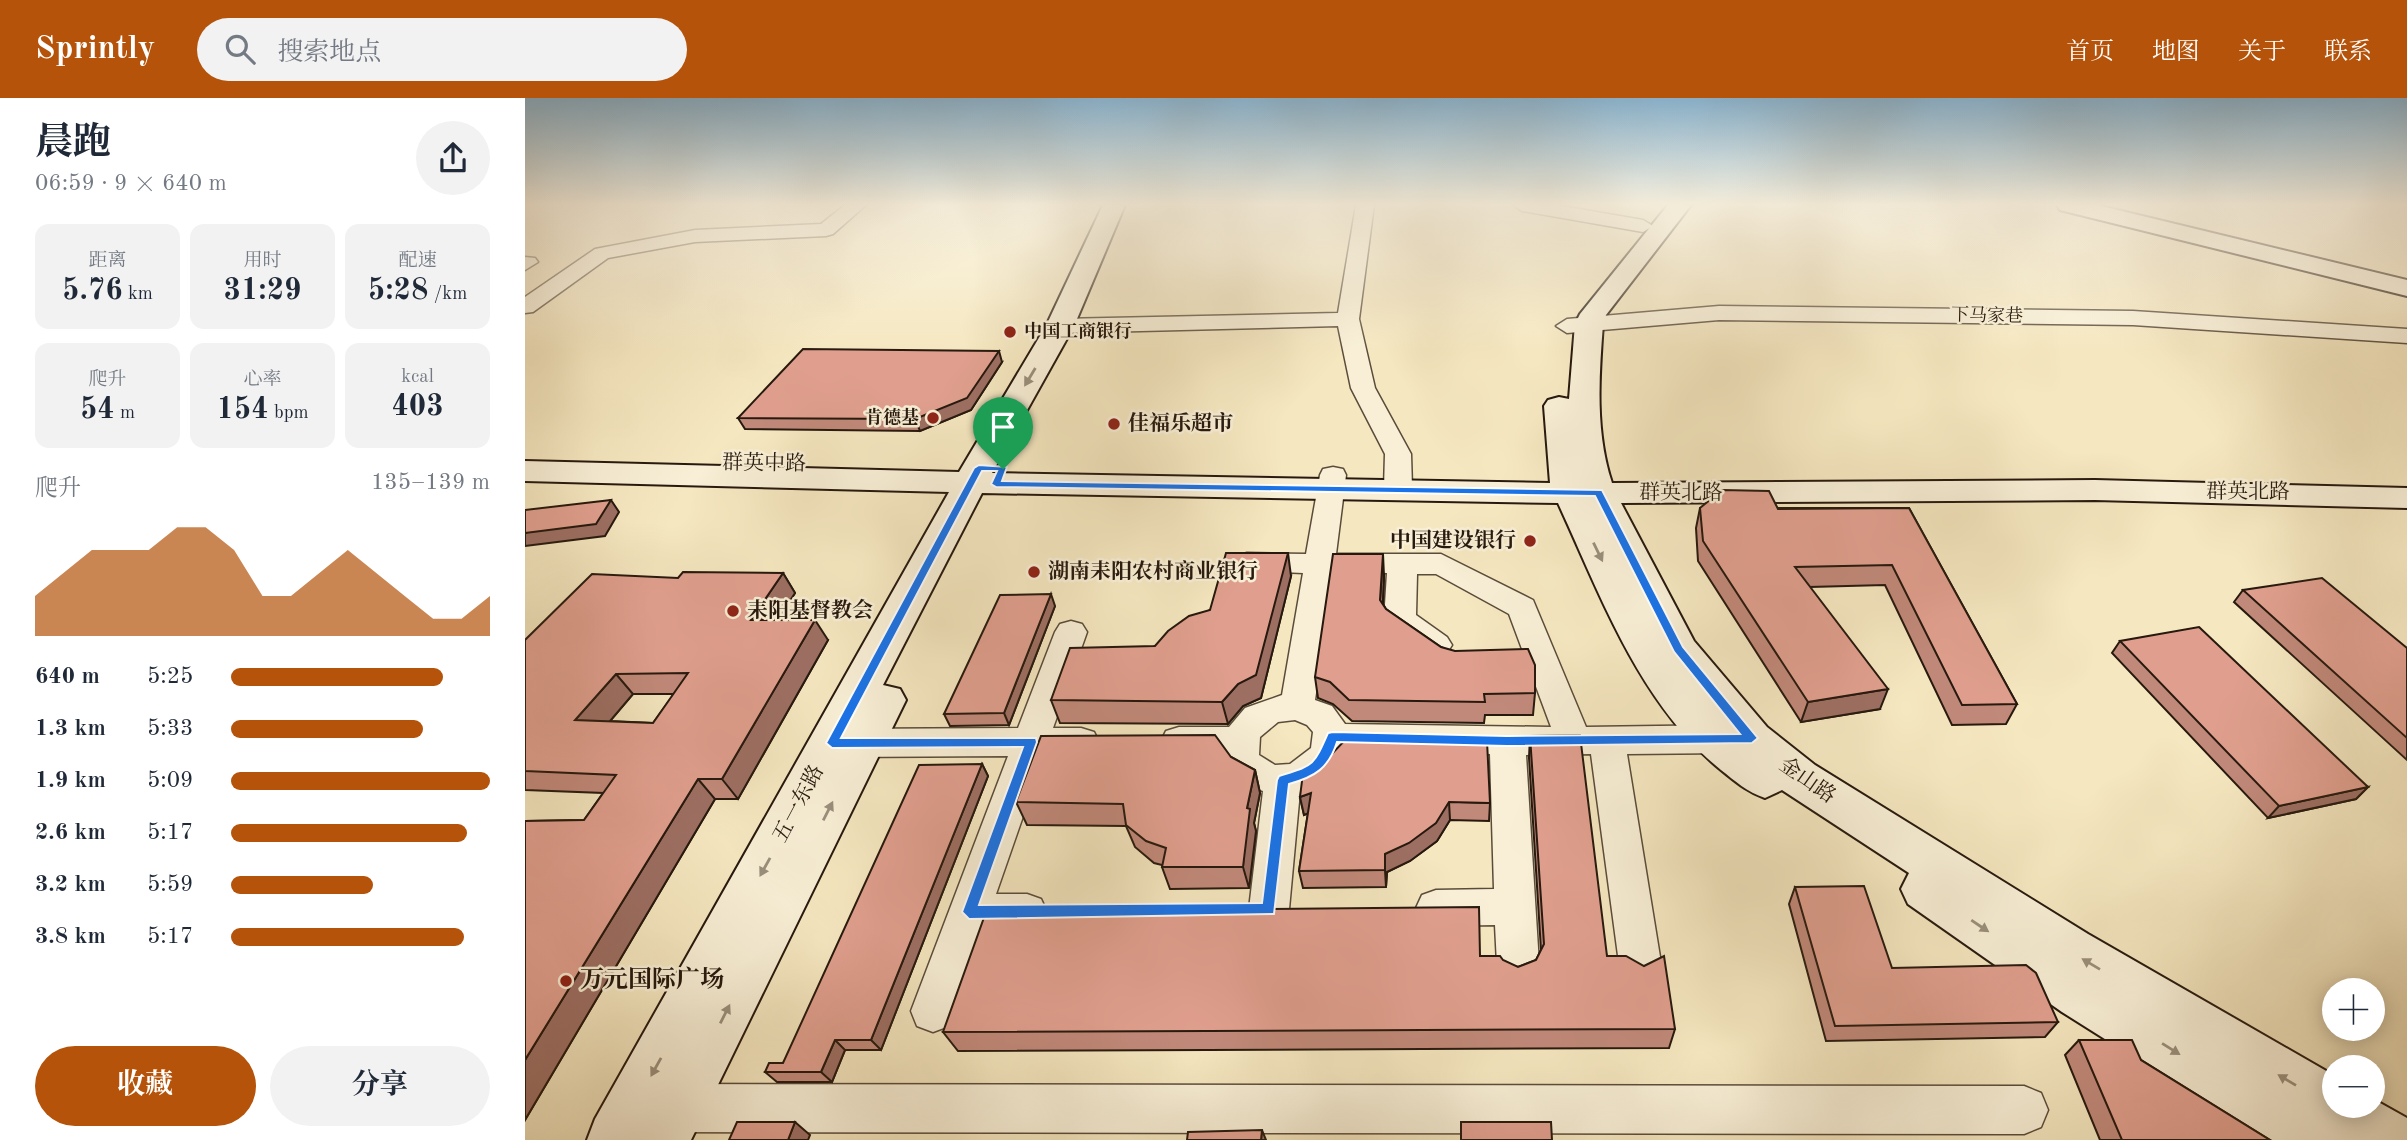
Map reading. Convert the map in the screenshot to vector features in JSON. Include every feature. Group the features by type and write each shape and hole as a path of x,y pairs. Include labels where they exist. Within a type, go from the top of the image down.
{"main road":[{"name":"五一东路","path":"646,1124 987,476 1023,440 1096,254"},
{"name":"五一东路","path":"1070,326 1106,254"},
{"path":"1578,325 1626,254"},
{"path":"1578,325 1639,254"},
{"path":"2267,254 2407,288"},
{"path":"2298,254 2407,280"},
{"name":"金山路","path":"1578,325 1582,405 1581,484 1732,739 1780,791 2081,994 2319,1140"},
{"name":"群英中路","path":"525,459 987,476"},
{"name":"群英中路","path":"525,471 987,476"},
{"name":"群英北路","path":"987,476 2283,491 2407,498"},
{"name":"群英北路","path":"1581,484 2264,478 2407,484"},
{"name":"金山路","path":"1732,739 1799,778 2070,951 2388,1140"}],"street":[{"path":"525,307 602,254"},
{"path":"1358,254 1348,319 1363,388 1398,454 1399,482"},
{"name":"下马家巷","path":"1578,325 1719,313 2133,318 2407,336"},
{"path":"1070,326 1348,319"},
{"path":"1297,707 1332,481"},
{"path":"1233,563 1441,564 1522,608 1541,656 1590,740 1640,963"},
{"path":"1403,563 1401,620 1455,658 1467,657"},
{"path":"933,1011 1071,632"},
{"path":"1504,657 1541,656"},
{"path":"1297,707 1320,715 1329,724 1333,737 1326,757 1317,767 1303,775 1283,780 1259,775 1248,768 1240,757 1240,741 1251,722 1264,713 1297,707"},
{"path":"1333,737 1507,741 1732,739"},
{"path":"847,743 1109,741"},
{"path":"1148,741 1240,741"},
{"path":"1507,741 1518,964"},
{"path":"1269,909 1283,780"},
{"path":"1406,908 1515,907"},
{"path":"1228,910 1310,909"},
{"path":"969,912 1065,911"},
{"path":"646,1124 2024,1110"}],"building":[{"path":"803,349 999,351 967,398 915,419 738,418"},
{"path":"1722,490 1769,491 1778,509 1909,508 2017,704 1962,705 1892,565 1795,567 1888,689 1808,702 1703,541 1700,508"},
{"path":"611,500 596,524 525,533 525,510"},
{"path":"1226,553 1288,553 1256,675 1238,684 1222,702 1051,700 1070,648 1155,646 1168,631 1189,616 1210,610"},
{"path":"1333,554 1383,554 1380,600 1386,609 1441,647 1455,651 1528,649 1535,665 1535,693 1484,694 1485,702 1349,700 1330,682 1315,677"},
{"path":"683,572 783,573 751,620 815,620 722,779 698,779 525,1060 525,821 584,820 616,775 525,771 525,640 592,574 678,578","holes":["688,673 653,723 575,720 616,674"]},
{"path":"2322,578 2407,648 2407,738 2243,590"},
{"path":"1051,594 1004,713 944,714 1000,595"},
{"path":"2199,627 2368,787 2279,806 2120,641"},
{"path":"1215,735 1231,757 1255,770 1247,808 1250,809 1243,867 1162,867 1166,848 1146,841 1126,825 1123,804 1016,802 1041,736"},
{"path":"1580,735 1607,956 1626,956 1644,966 1664,956 1675,1029 943,1032 986,912 1479,907 1480,956 1500,956 1518,967 1536,960 1544,944 1530,736"},
{"path":"1349,736 1487,741 1490,803 1449,802 1436,823 1409,843 1385,854 1385,870 1299,871 1311,793 1300,797 1303,773 1326,760"},
{"path":"982,764 871,1040 835,1040 821,1072 765,1072 769,1063 783,1063 919,765"},
{"path":"1864,886 1892,968 2026,965 2036,973 2058,1022 1835,1026 1795,887"},
{"path":"2079,1040 2132,1040 2141,1060 2270,1140 2122,1140"},
{"path":"737,1122 795,1122 788,1140 729,1140"},
{"path":"1461,1122 1551,1122 1552,1140 1461,1140"},
{"path":"1262,1130 1261,1140 1187,1140 1188,1132"}],"place":[{"name":"中国工商银行","path":"1010,332"},
{"name":"肯德基","path":"933,418"},
{"name":"佳福乐超市","path":"1114,424"},
{"name":"中国建设银行","path":"1530,541"},
{"name":"湖南耒阳农村商业银行","path":"1034,572"},
{"name":"耒阳基督教会","path":"733,611"},
{"name":"万元国际广场","path":"566,981"}],"route":[{"path":"979,468 1003,469 996,484 1599,493 1679,649 1752,738 1507,741 1333,737 1332,746 1317,767 1303,775 1283,780 1269,909 969,912 1031,742 832,743 979,468"}]}
